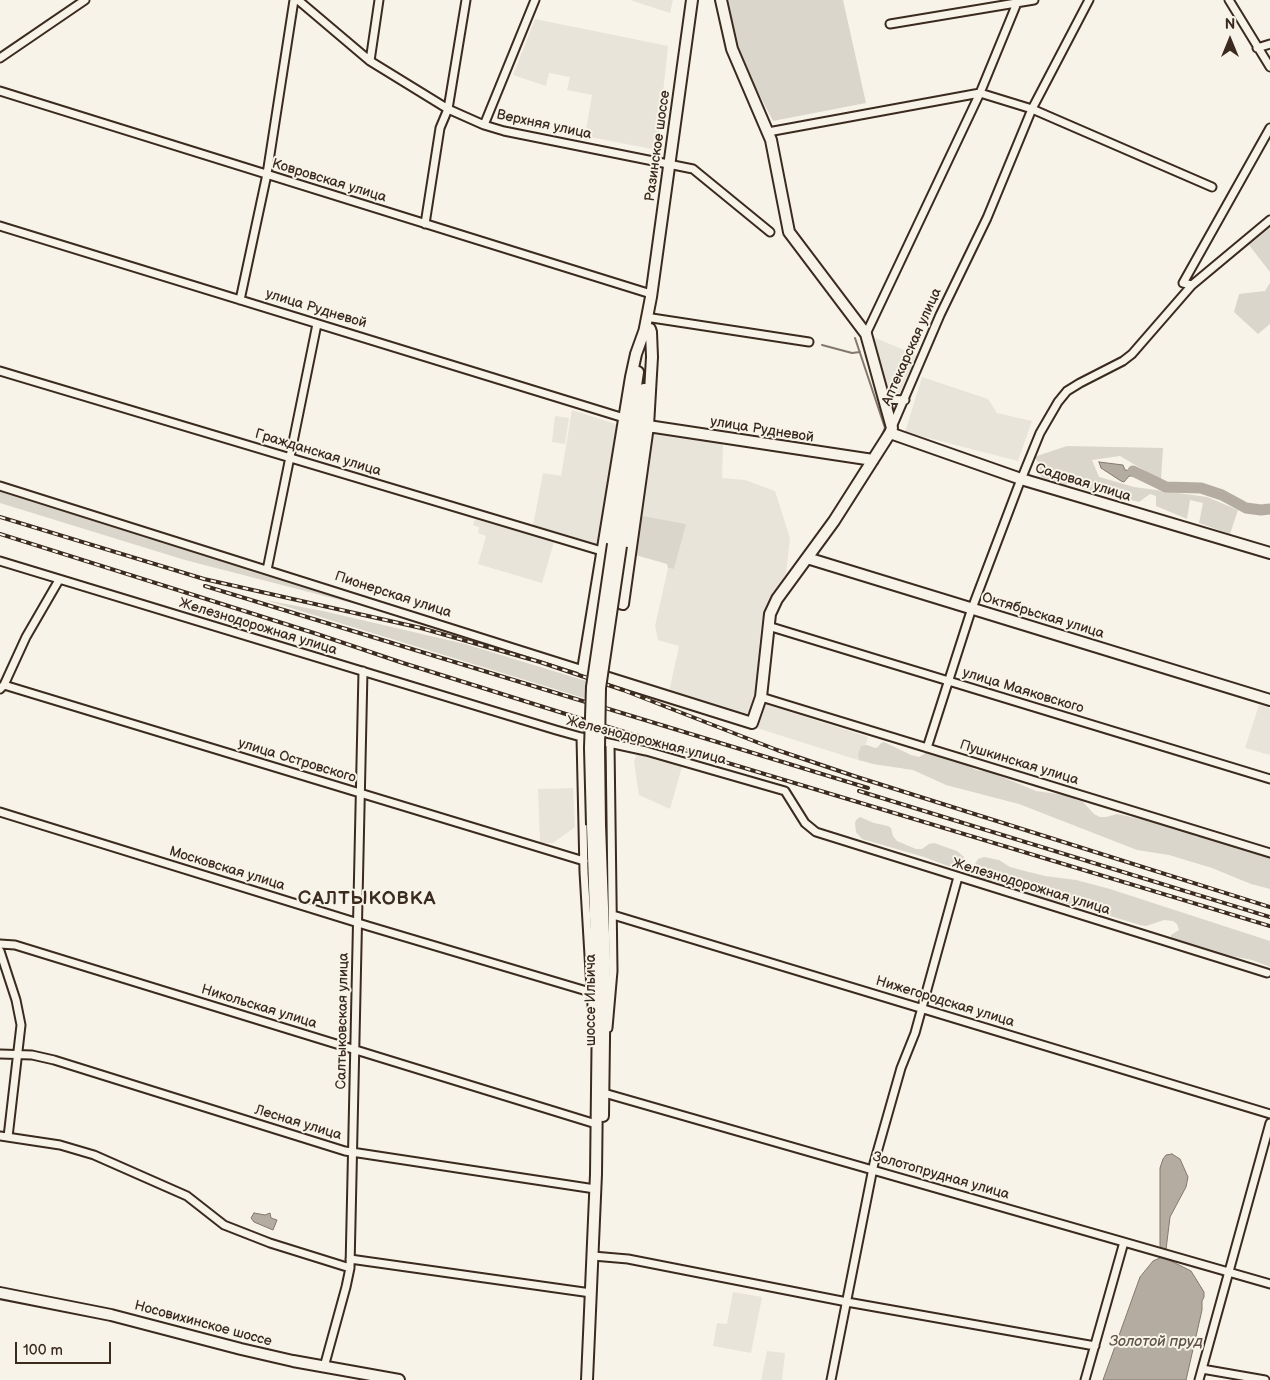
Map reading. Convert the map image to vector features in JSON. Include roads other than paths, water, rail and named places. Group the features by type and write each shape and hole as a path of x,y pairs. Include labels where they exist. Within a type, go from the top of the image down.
{"street":[{"path":"0,58 85,0"},
{"path":"240,300 266,174 294,0"},
{"name":"Верхняя улица","path":"298,0 370,61 448,109 484,125 504,131 693,169 770,232"},
{"path":"370,61 378,0"},
{"path":"425,224 440,128 448,109 466,0"},
{"path":"484,125 535,0"},
{"name":"Разинское шоссе","path":"596,825 600,688 617,545 635,460 651,295 692,0"},
{"path":"721,0 732,50 771,140 789,232 866,334 891,430"},
{"path":"890,24 1034,0"},
{"name":"Аптекарская улица","path":"760,697 770,614 777,599 834,522 891,430 940,315 987,218 1032,109 1089,0"},
{"path":"1229,0 1270,67"},
{"path":"866,334 980,92 1017,3"},
{"path":"1257,48 1270,44"},
{"name":"Ковровская улица","path":"0,91 651,295"},
{"path":"768,132 980,92 1032,109 1212,187"},
{"path":"1192,285 1183,283 1270,128"},
{"path":"927,748 972,609 1021,479 1040,433 1058,402 1067,391 1123,361 1132,354 1192,285 1270,220"},
{"name":"улица Рудневой","path":"0,226 624,418"},
{"name":"Разинское шоссе","path":"648,331 652,318 651,295"},
{"path":"652,318 810,342"},
{"path":"267,570 317,324"},
{"path":"583,670 636,354 648,331"},
{"path":"596,596 623,604 648,426 652,357 648,331"},
{"name":"Гражданская улица","path":"0,371 629,559"},
{"path":"884,399 905,400"},
{"name":"улица Рудневой","path":"648,426 873,460"},
{"name":"Садовая улица","path":"891,430 1021,479 1270,553"},
{"name":"Пионерская улица","path":"0,486 752,723 760,697"},
{"name":"Октябрьская улица","path":"807,558 1270,700"},
{"name":"Железнодорожная улица","path":"0,560 59,580 581,737 646,751 785,791 805,823 816,832 1268,973"},
{"path":"2,687 26,637 59,580"},
{"path":"591,623 598,653 598,674"},
{"name":"улица Маяковского","path":"768,626 1270,779"},
{"name":"Салтыковская улица","path":"324,1368 350,1268 363,671"},
{"name":"улица Островского","path":"2,687 360,793 584,862"},
{"name":"Пушкинская улица","path":"760,697 1270,853"},
{"path":"581,737 590,992 599,1076"},
{"path":"604,1058 612,994 613,915 610,744"},
{"path":"582,773 587,763 594,760 605,764 610,772"},
{"name":"Московская улица","path":"0,812 590,992"},
{"name":"шоссе Ильича","path":"596,825 605,962 604,1058 599,1076 604,1093 602,1138 596,1174"},
{"name":"шоссе Ильича","path":"587,1379 599,1076 596,825"},
{"path":"831,1380 873,1170 901,1068 915,1033 958,877"},
{"name":"Нижегородская улица","path":"613,915 1270,1114"},
{"name":"Никольская улица","path":"0,944 15,945 596,1124"},
{"path":"0,951 20,1018 21,1031 8,1137"},
{"name":"Лесная улица","path":"0,1054 32,1055 54,1060 352,1152 595,1189"},
{"name":"Золотопрудная улица","path":"604,1093 1270,1284"},
{"path":"1199,1380 1270,1123"},
{"path":"0,1136 60,1145 94,1155 187,1196 224,1225 270,1243 350,1268"},
{"path":"1085,1380 1124,1242"},
{"path":"593,1256 628,1259 847,1302 1095,1346"},
{"path":"350,1258 591,1293"},
{"name":"Носовихинское шоссе","path":"0,1293 111,1315 241,1349 324,1368 399,1380"},
{"path":"1202,1369 1265,1380"}],"water":[{"path":"1099,462 1123,465 1125,470 1133,471 1134,476 1129,476 1124,482 1121,481 1101,468"},
{"name":"Золотой пруд","path":"1172,1154 1180,1159 1188,1177 1186,1187 1170,1217 1165,1258 1191,1271 1204,1292 1202,1310 1186,1380 1103,1380 1140,1277 1153,1261 1160,1258 1160,1168 1166,1155"},
{"path":"254,1213 265,1215 270,1213 271,1218 277,1220 273,1230 254,1222 251,1218"}],"waterway":[{"path":"855,338 885,428 882,435"},
{"path":"822,345 852,353 860,352"},
{"path":"1133,471 1166,487 1201,488 1222,495 1246,508 1270,509"}],"railway":[{"path":"0,517 204,579 421,628 540,662 623,690 777,750 857,777 1270,907"},
{"path":"0,534 585,720 1270,926"},
{"path":"205,586 868,788"},
{"path":"859,791 1270,917"}],"district":[{"name":"САЛТЫКОВКА","path":"367,899"}]}
